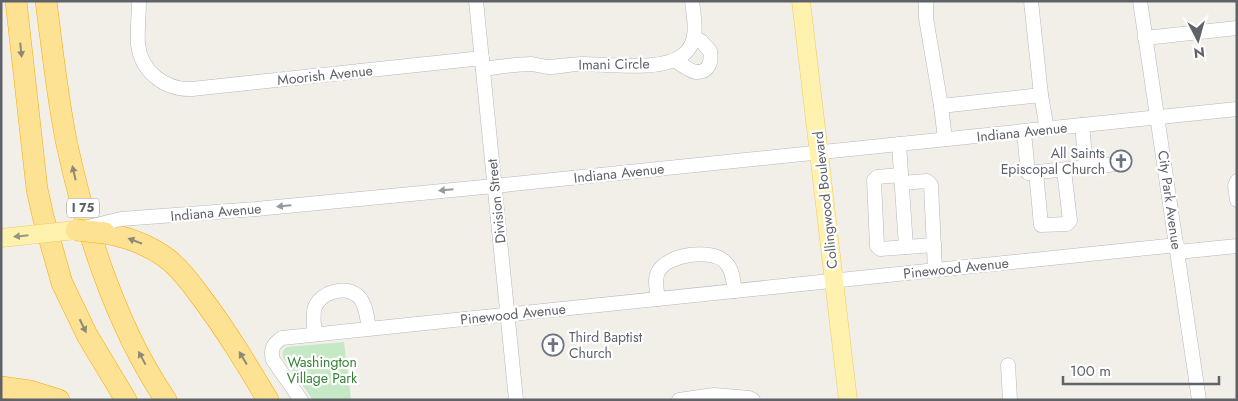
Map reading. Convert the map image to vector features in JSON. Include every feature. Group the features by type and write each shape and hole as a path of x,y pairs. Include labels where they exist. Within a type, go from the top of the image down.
{"highway":[{"path":"16,1 37,189 43,216 62,283 87,335 126,400"},
{"name":"I 75","path":"46,1 66,140 78,190 112,293 131,338 166,400"},
{"path":"76,230 105,232 133,240 165,257 182,273 229,335 268,400"},
{"path":"1,387 30,391 60,400"}],"main road":[{"name":"Collingwood Boulevard","path":"801,1 848,400"},
{"name":"Indiana Avenue","path":"1,238 76,230"}],"street":[{"name":"Moorish Avenue","path":"139,1 138,38 141,57 152,74 169,85 178,88 192,89 483,68"},
{"name":"Division Street","path":"476,1 516,400"},
{"path":"674,60 683,55 694,37 692,1"},
{"path":"926,1 926,18 945,139"},
{"path":"1031,1 1041,95 1047,129"},
{"name":"City Park Avenue","path":"1140,1 1199,400"},
{"path":"1145,38 1237,28"},
{"path":"674,60 696,72 708,68 710,51 701,40 694,37"},
{"name":"Imani Circle","path":"483,68 534,72 547,67 582,64 636,66 674,60"},
{"path":"941,106 1041,95"},
{"name":"Indiana Avenue","path":"76,230 121,219 256,209 494,186 1237,109"},
{"path":"1082,125 1086,168"},
{"path":"1024,132 1028,173 1117,164"},
{"path":"899,144 906,247"},
{"path":"1036,172 1041,225 1067,224 1070,221 1064,170"},
{"path":"934,245 880,249 877,246 874,180 878,177 930,182 934,245 935,270"},
{"path":"1237,182 1235,186 1237,200"},
{"name":"Pinewood Avenue","path":"301,400 273,360 272,347 282,338 935,270 1177,248 1237,246"},
{"path":"658,299 656,278 662,266 672,259 696,255 712,255 726,263 732,273 735,291"},
{"path":"315,334 313,317 317,302 329,293 336,291 345,291 358,296 364,306 369,328"},
{"path":"1008,365 1010,400"},
{"path":"679,400 714,395 753,400"}],"green space":[{"name":"Washington Village Park","path":"344,342 351,400 313,400 284,359 283,351 287,347"}],"place":[{"name":"All Saints Episcopal Church","path":"1121,161"},
{"name":"Third Baptist Church","path":"553,345"}]}
